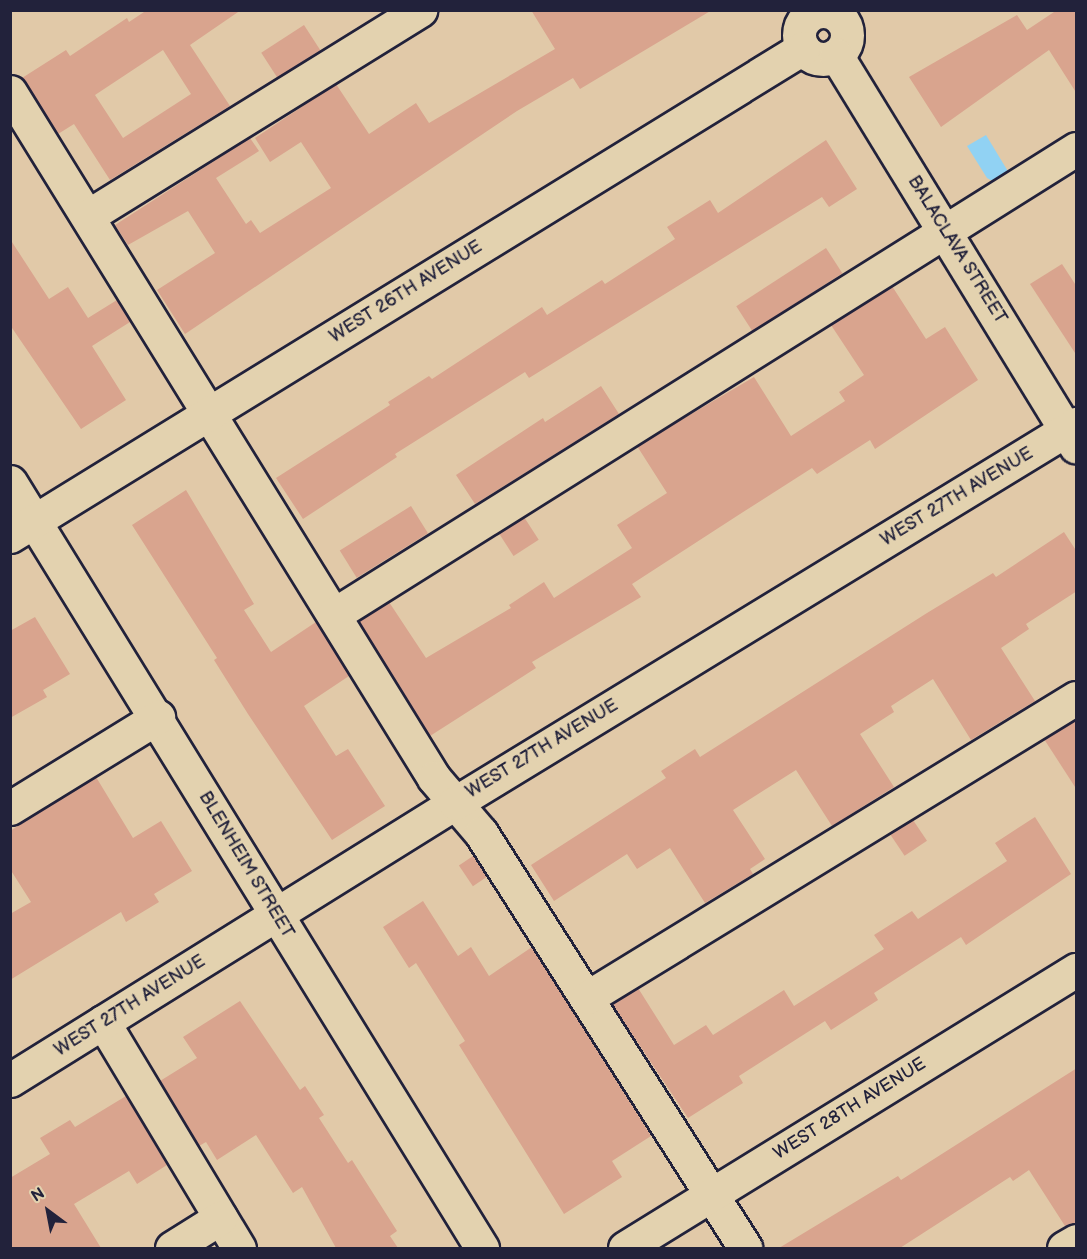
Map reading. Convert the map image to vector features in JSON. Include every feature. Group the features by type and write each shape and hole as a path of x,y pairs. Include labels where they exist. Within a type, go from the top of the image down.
{"street":[{"path":"88,216 420,10"},
{"path":"810,12 853,16 845,43 836,55 822,59 802,48 799,33 810,12"},
{"name":"WEST 26TH AVENUE","path":"22,529 802,48"},
{"name":"BALACLAVA STREET","path":"836,55 944,231 1073,433"},
{"path":"10,92 335,614 434,778 481,833 588,997 745,1248"},
{"path":"335,614 1077,149"},
{"name":"WEST 27TH AVENUE","path":"10,1080 276,917 455,803 1073,433"},
{"name":"BLENHEIM STREET","path":"10,482 22,529 158,717 276,917 482,1248"},
{"path":"588,997 1077,698"},
{"path":"10,808 158,717"},
{"name":"WEST 28TH AVENUE","path":"625,1248 1077,970"},
{"path":"104,1022 239,1248"},
{"path":"172,1248 220,1218"},
{"path":"1064,1248 1077,1241"}],"water":[{"path":"986,135 1009,173 994,182 987,178 967,146"}],"building":[{"path":"147,10 241,10 190,45 230,106 110,180 74,124 58,134 22,78 66,50 70,56 127,18 129,22","holes":["163,50 191,94 123,138 95,95"]},
{"path":"531,10 712,10 580,89 573,78 517,111 185,334 157,290 215,253 188,211 128,245 115,225 250,138 259,151 216,178 246,224 251,220 260,233 331,188 301,142 270,162 255,138 336,84 369,134 416,103 429,123 555,49"},
{"path":"1057,10 1077,10 1077,94 1049,50 941,127 909,77 1017,15 1027,30"},
{"path":"304,25 320,50 278,78 261,53"},
{"path":"826,140 857,189 829,207 822,197 529,378 525,372 395,454 397,457 303,519 276,478 390,405 388,402 429,376 432,379 542,307 547,315 602,280 605,284 675,239 667,227 710,200 718,213"},
{"path":"10,239 49,299 68,287 88,318 117,300 130,322 92,346 126,400 81,429 10,325"},
{"path":"826,248 842,273 753,331 736,306"},
{"path":"1062,264 1077,287 1077,356 1030,284"},
{"path":"892,286 926,339 945,327 978,380 875,449 870,440 817,474 812,468 632,584 641,597 532,662 536,668 430,736 359,621 389,602 426,658 511,608 509,605 544,582 554,598 632,548 617,525 667,493 637,446 754,377 791,436 845,401 839,392 864,375 831,325"},
{"path":"601,386 619,414 475,504 456,475 543,418 545,422"},
{"path":"186,490 254,604 244,610 271,652 316,622 349,676 304,706 336,756 348,749 385,806 332,840 248,714 214,660 217,658 132,525"},
{"path":"411,506 428,533 357,578 340,551"},
{"path":"524,517 539,540 514,556 499,533"},
{"path":"1064,532 1077,552 1077,591 1026,624 1029,629 1001,648 1035,701 971,740 933,679 891,706 894,712 860,734 894,787 832,826 796,770 733,810 765,859 750,869 753,874 705,903 670,848 637,869 627,854 554,901 531,865 666,778 661,771 695,749 700,757 927,613 993,573 996,577"},
{"path":"35,617 70,674 43,690 47,697 10,718 10,631"},
{"path":"1077,720 1077,790 1044,739"},
{"path":"96,777 133,838 161,821 192,871 154,894 159,902 126,922 121,912 10,980 10,914 31,902 10,869 10,831"},
{"path":"1035,817 1071,874 966,945 961,937 874,993 878,1000 831,1030 825,1021 739,1076 743,1083 688,1118 612,1004 638,988 674,1045 706,1025 713,1035 784,990 794,1006 884,949 874,935 912,911 918,919 1007,861 995,843"},
{"path":"913,820 927,841 905,856 891,835"},
{"path":"473,856 487,877 473,886 459,866"},
{"path":"423,901 458,956 471,947 489,976 532,947 651,1136 612,1161 622,1177 564,1214 459,1045 465,1041 416,963 409,968 383,927"},
{"path":"240,1001 300,1090 305,1086 324,1115 319,1118 348,1163 352,1160 397,1231 390,1236 398,1248 336,1248 302,1187 293,1193 256,1135 217,1160 206,1142 199,1146 160,1081 197,1058 183,1037"},
{"path":"1077,1068 1077,1222 1065,1226 1029,1170 1013,1181 1010,1177 900,1248 779,1248 898,1176 901,1180"},
{"path":"126,1096 167,1165 137,1184 129,1171 74,1204 101,1248 10,1248 10,1178 50,1154 40,1138 70,1120 75,1127"}]}
